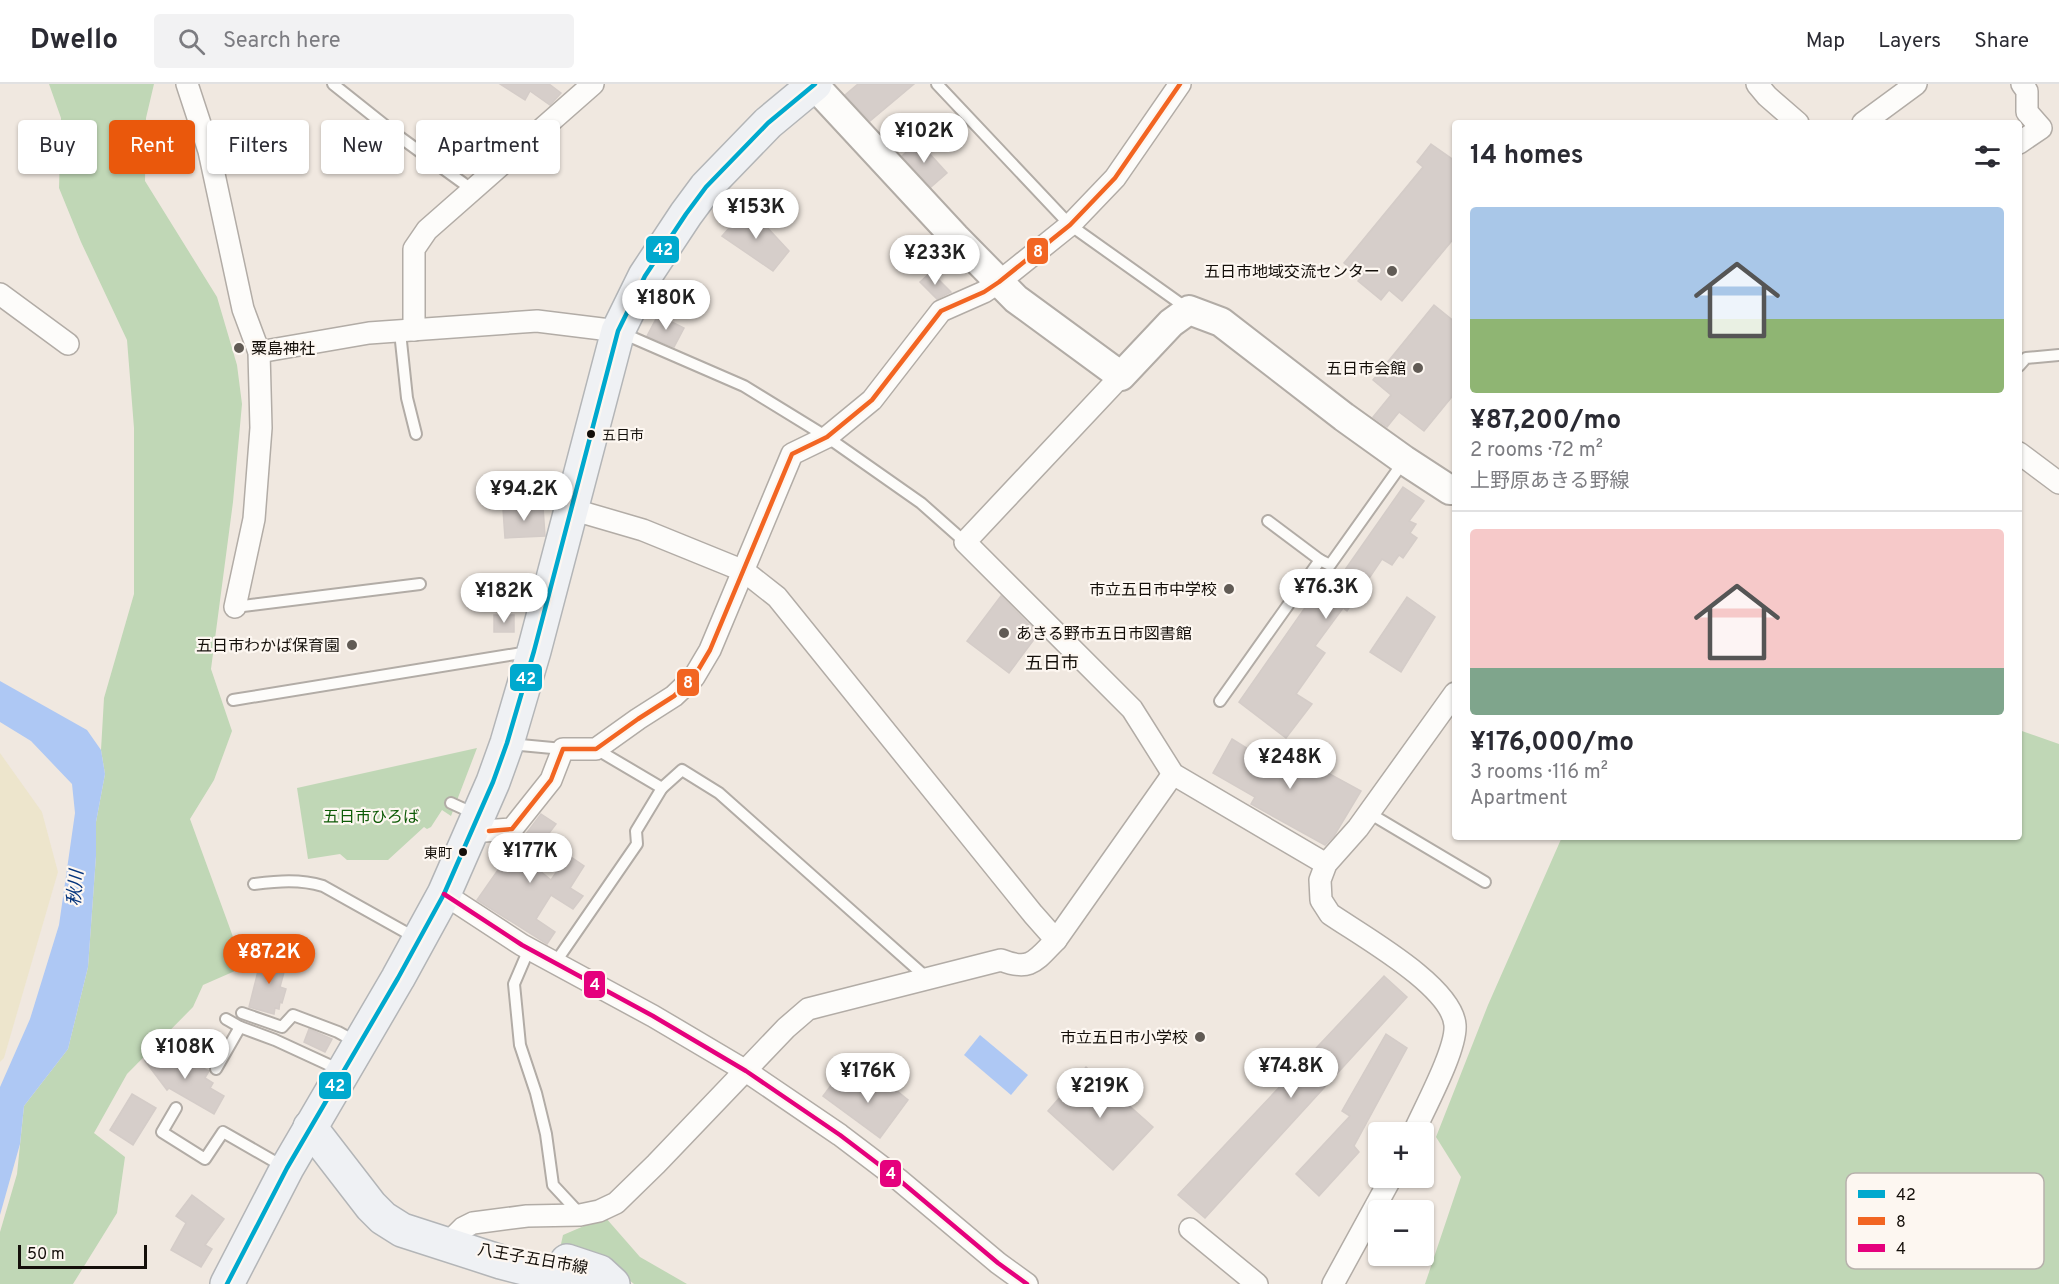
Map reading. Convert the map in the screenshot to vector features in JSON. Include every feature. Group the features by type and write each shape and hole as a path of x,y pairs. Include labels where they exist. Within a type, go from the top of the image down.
{"main road":[{"path":"227,1284 287,1168 361,1044 444,894 466,817 507,743 534,651 618,331 645,276 706,187 768,123 814,84"},
{"name":"八王子五日市線","path":"310,1127 371,1206 383,1218 402,1230 501,1262 585,1284"},
{"name":"八王子五日市線","path":"447,1244 504,1250 575,1263 600,1272 613,1284"}],"street":[{"path":"187,84 209,151 243,309 259,352 261,428 254,519 235,607"},
{"path":"407,331 414,249 427,230 592,84"},
{"path":"814,84 1016,299 1121,376"},
{"path":"1757,84 1795,120"},
{"path":"1867,120 1916,84"},
{"path":"2022,84 2027,91 2027,112 2041,128 2022,141"},
{"path":"466,817 512,829 551,780 563,748 596,749 674,696 694,677 710,650 792,454 827,437 872,400 941,311 984,292 999,282 1070,225 1115,178 1172,87"},
{"path":"0,294 68,344"},
{"path":"1326,864 1173,774 1132,709 965,542 1171,323 1188,310 1221,322 1404,460 1452,488"},
{"path":"259,352 369,333 537,321 618,331"},
{"path":"2022,455 2059,483"},
{"path":"571,509 643,530 744,571 777,597 1056,940"},
{"path":"1419,1122 1452,1048 1455,1025 1448,1003 1430,984 1330,914 1321,900 1320,880 1326,864 1369,813 1452,697"},
{"path":"447,1244 463,1228 474,1223 527,1216 580,1215 599,1211 616,1203 786,1028 808,1009 1001,960 1017,966 1034,962 1056,940 1173,774"},
{"path":"444,894 529,949 653,1016 746,1071 840,1135 1027,1284"},
{"path":"1334,1284 1386,1188"},
{"path":"1190,1229 1257,1284"}],"lane":[{"path":"333,84 397,135 474,190"},
{"path":"937,84 1070,225 1188,310"},
{"path":"407,331 407,398 416,434"},
{"path":"618,331 744,386 827,437 921,503 965,542"},
{"path":"2022,360 2059,355"},
{"path":"1268,521 1330,565 1404,460"},
{"path":"1220,701 1320,560"},
{"path":"235,607 420,584"},
{"path":"233,700 534,651"},
{"path":"507,743 563,748"},
{"path":"596,749 662,788"},
{"path":"555,963 637,844 636,831 662,788 682,770 719,793 927,979"},
{"path":"1369,813 1485,882"},
{"path":"254,884 287,880 308,881 323,886 419,939"},
{"path":"529,949 514,984 520,1045 536,1093 546,1134 553,1185 580,1215"},
{"path":"242,1013 282,1027 293,1016 338,1032 361,1044"},
{"path":"226,1019 240,1028 275,1040 343,1072"},
{"path":"216,1069 240,1028"},
{"path":"176,1108 162,1132 206,1159 223,1132 287,1168"}],"green space":[{"path":"49,84 154,84 146,120 109,120 109,174 145,174 145,181 217,297 237,365 242,404 233,502 211,669 232,731 214,780 190,819 244,967 203,985 193,1007 127,1074 94,1133 125,1157 117,1213 73,1284 0,1284 0,1232 17,1174 24,1106 68,1049 88,967 96,856 96,822 105,774 101,750 104,698 134,594 134,428 127,340 81,242 59,188 59,174 97,174 97,120 61,120"},
{"path":"2022,731 2059,744 2059,1284 1425,1284 1431,1266 1434,1266 1434,1257 1461,1177 1436,1137 1488,1005 1561,840 2022,840"},
{"name":"五日市ひろば","path":"477,748 451,816 442,810 431,827 427,829 424,827 388,860 347,860 340,854 308,859 297,788"},
{"path":"605,1217 640,1257 687,1284 634,1284 595,1253 561,1244 563,1235"}],"sand":[{"path":"0,753 42,812 58,872 4,1058 0,1062"}],"water":[{"name":"秋川","path":"0,681 87,730 101,750 105,774 96,822 96,856 88,967 68,1049 24,1106 20,1144 0,1215 0,1087 30,1019 59,925 75,813 72,784 31,741 0,722"},
{"path":"980,1035 1028,1075 1011,1095 964,1055"}],"building":[{"path":"500,84 549,84 561,93 550,105 530,91 525,100"},
{"path":"858,84 914,84 870,121 845,95"},
{"path":"918,141 947,173 931,187 902,156"},
{"path":"1431,144 1452,159 1452,241 1402,301 1389,290 1381,300 1358,281 1361,278 1344,263 1423,167 1417,162"},
{"path":"749,208 789,251 773,271 722,236"},
{"path":"931,272 951,292 937,299 920,282"},
{"name":"五日市会館","path":"1434,305 1452,320 1452,397 1424,431 1399,412 1387,427 1373,417 1391,395 1373,380"},
{"path":"658,315 684,328 674,347 647,336"},
{"path":"1403,487 1424,501 1409,521 1416,524 1410,533 1417,538 1403,558 1399,555 1392,565 1382,559 1347,611 1343,608 1315,646 1325,653 1296,694 1312,704 1286,738 1239,702 1330,572 1334,571 1340,577"},
{"path":"543,507 545,536 505,538 503,509"},
{"path":"1001,596 1038,634 1009,673 967,641"},
{"path":"1407,597 1435,617 1401,672 1370,652"},
{"path":"494,615 514,615 514,632 494,632"},
{"path":"1232,739 1274,765 1284,749 1361,791 1334,836 1325,845 1251,804 1255,797 1213,773"},
{"path":"541,814 556,824 528,861 551,880 568,855 584,866 570,888 583,896 573,909 551,895 536,919 555,932 547,944 477,900 505,860 502,858 511,847 514,850"},
{"path":"262,955 287,961 280,987 286,989 282,1003 280,1002 279,1009 275,1008 274,1014 249,1007"},
{"path":"1384,976 1407,997 1205,1218 1178,1195"},
{"path":"309,1029 332,1039 325,1052 304,1042"},
{"path":"1386,1034 1407,1048 1354,1146 1359,1152 1319,1196 1296,1174 1350,1116 1342,1111"},
{"path":"163,1047 169,1055 174,1051 189,1071 194,1063 209,1071 205,1078 213,1083 210,1088 224,1096 214,1114 169,1088 167,1090 145,1061"},
{"path":"1086,1067 1153,1127 1113,1170 1048,1111"},
{"path":"838,1076 866,1096 881,1078 908,1100 880,1138 823,1096"},
{"path":"132,1094 156,1108 133,1145 110,1130"},
{"path":"192,1195 224,1219 205,1245 212,1249 201,1267 171,1250 186,1223 176,1216"}],"transit line":[{"name":"42","path":"227,1284 287,1168 398,978 444,894 493,782 534,651 618,331 645,276 706,187 768,123 815,84"},
{"name":"8","path":"489,831 512,829 551,780 563,749 596,749 674,696 694,677 710,650 792,454 827,437 872,400 941,311 984,292 1070,225 1115,178 1180,84"},
{"name":"4","path":"444,894 522,945 653,1016 746,1071 840,1135 1027,1284"}],"place":[{"name":"五日市地域交流センター","path":"1392,271"},
{"name":"粟島神社","path":"239,348"},
{"name":"五日市会館","path":"1418,368"},
{"name":"五日市","path":"591,434"},
{"name":"市立五日市中学校","path":"1229,589"},
{"name":"あきる野市五日市図書館","path":"1004,633"},
{"name":"五日市わかば保育園","path":"352,645"},
{"name":"東町","path":"463,852"},
{"name":"市立五日市小学校","path":"1200,1037"}],"district":[{"name":"五日市","path":"1052,663"}]}
